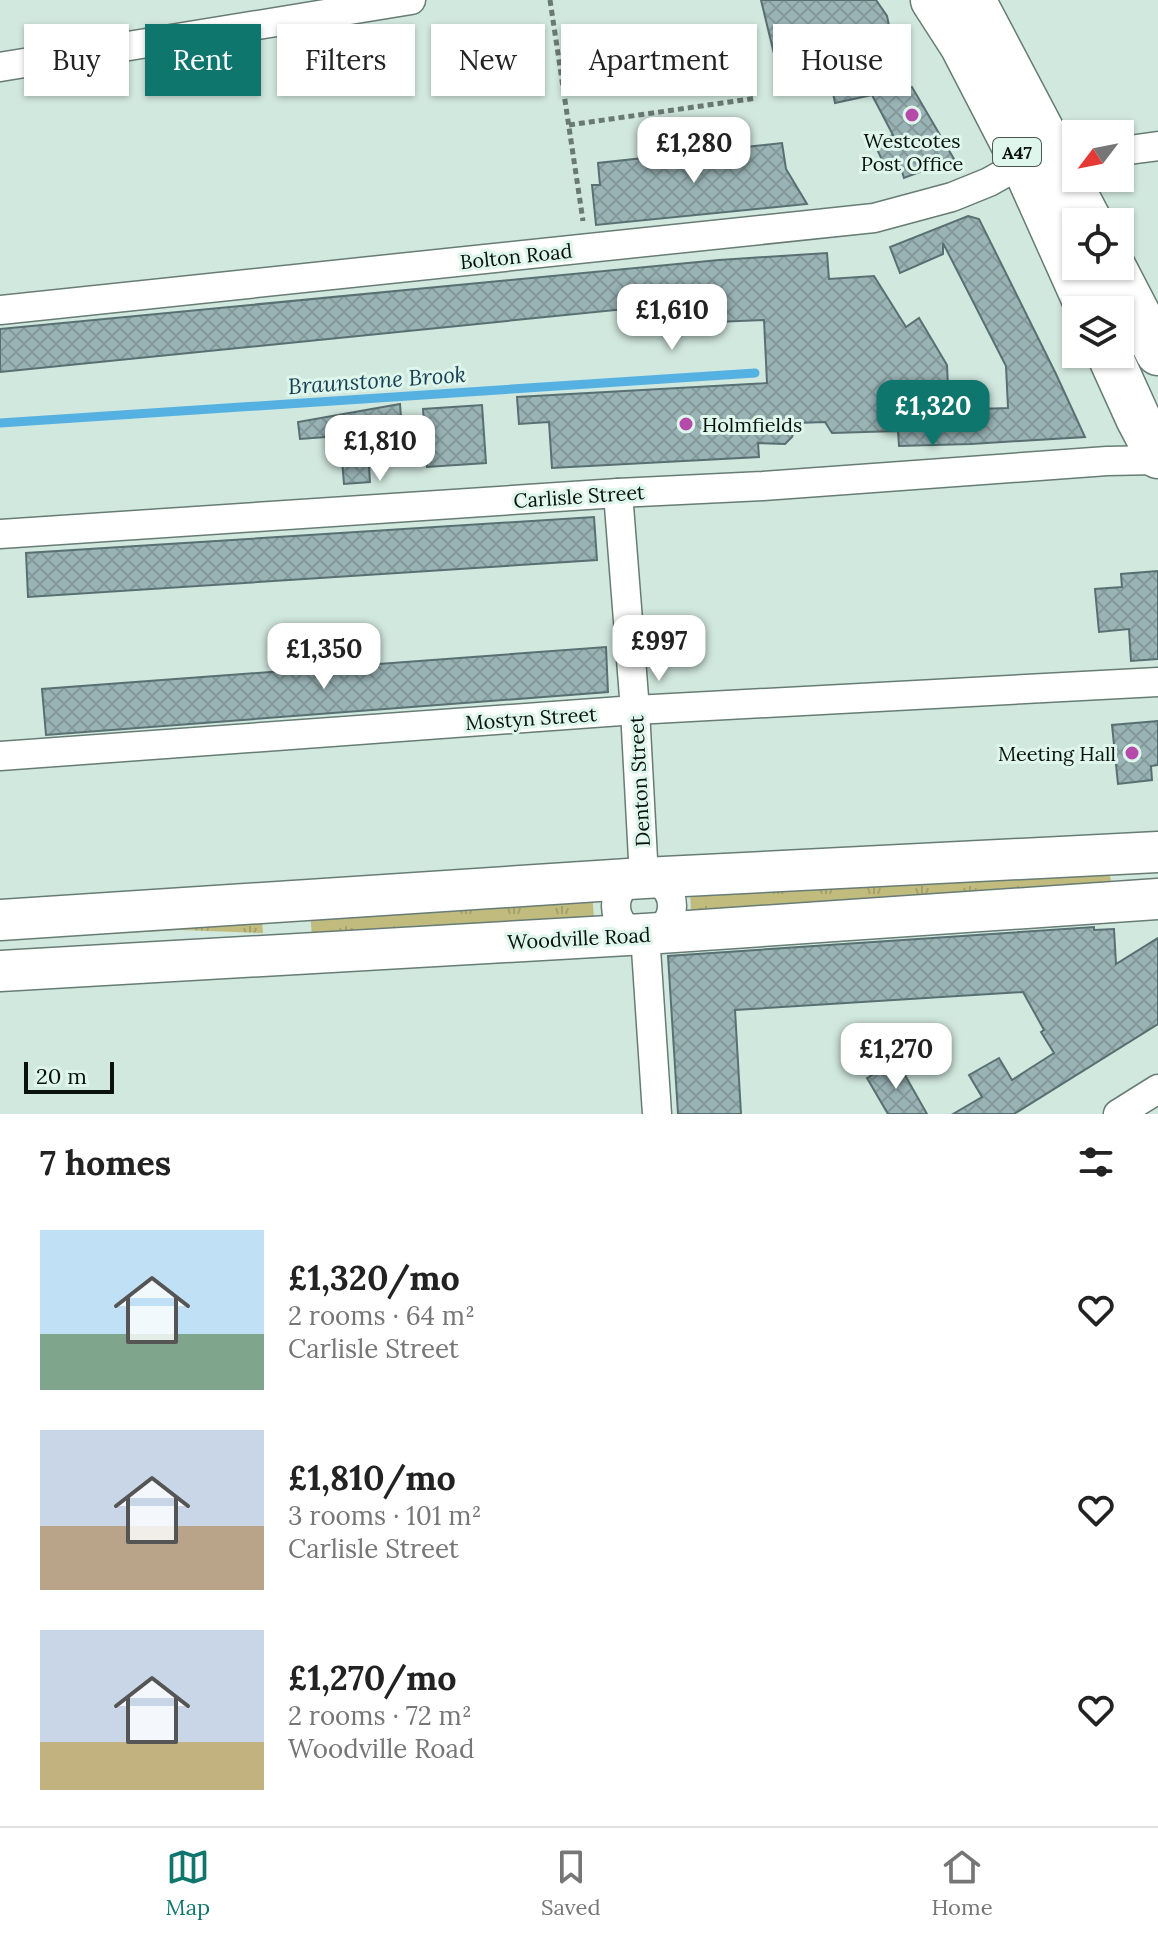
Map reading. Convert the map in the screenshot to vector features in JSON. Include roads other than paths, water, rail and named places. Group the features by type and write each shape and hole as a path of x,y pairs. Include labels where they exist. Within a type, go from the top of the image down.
{"main road":[{"name":"A47","path":"933,0 962,45 1023,163 1083,296"},
{"name":"A47","path":"973,0 1062,159"},
{"path":"1120,280 1158,353"},
{"path":"1115,368 1158,458"}],"street":[{"path":"0,67 411,0"},
{"path":"1134,149 1158,146"},
{"name":"Bolton Road","path":"0,310 874,218 952,197 989,182 1023,163"},
{"name":"Carlisle Street","path":"0,534 1158,458"},
{"name":"Denton Street","path":"618,493 644,878"},
{"name":"Mostyn Street","path":"0,756 635,710 1158,682"},
{"path":"0,920 644,878 1158,852"},
{"path":"644,878 663,884 672,901 669,920 655,933 645,934 628,930 616,906 621,890 628,883 644,878"},
{"name":"Woodville Road","path":"0,971 645,934 1158,899"},
{"path":"290,901 291,954"},
{"path":"645,934 657,1114"},
{"path":"1118,1114 1158,1089"}],"waterway":[{"name":"Braunstone Brook","path":"0,423 755,373"}],"place":[{"name":"Westcotes Post Office","path":"912,115"},
{"name":"Holmfields","path":"686,424"},
{"name":"Meeting Hall","path":"1132,753"}]}
